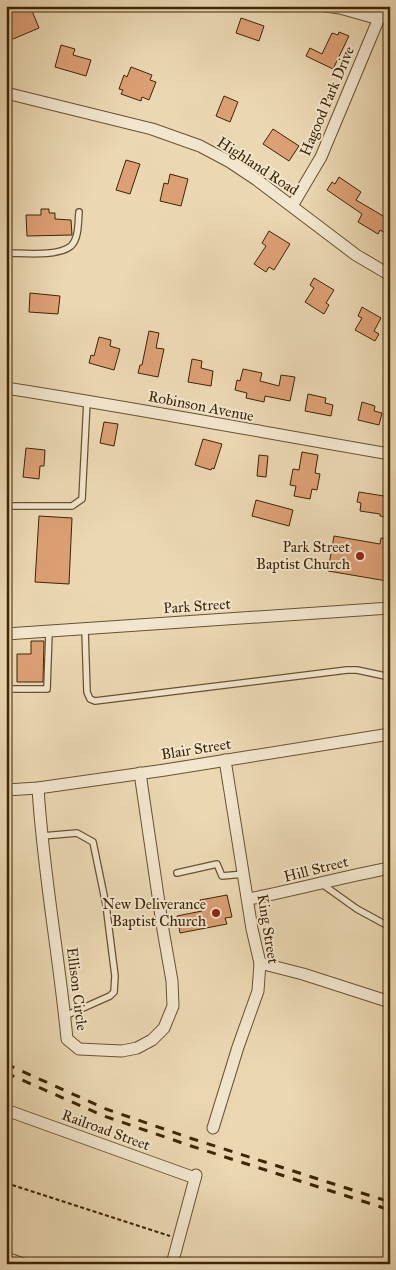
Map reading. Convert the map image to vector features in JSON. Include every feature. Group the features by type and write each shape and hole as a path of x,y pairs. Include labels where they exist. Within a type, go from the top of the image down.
{"street":[{"path":"325,6 340,8 379,19"},
{"name":"Hagood Park Drive","path":"292,206 321,157 384,6"},
{"name":"Highland Road","path":"6,92 152,129 200,146 230,162 356,255 390,275"},
{"name":"Robinson Avenue","path":"6,388 390,454"},
{"name":"Park Street","path":"6,634 390,608"},
{"name":"Blair Street","path":"6,790 38,788 390,734"},
{"name":"King Street","path":"213,1128 238,1047 258,991 260,964 252,929 249,899 224,760"},
{"name":"Ellison Circle","path":"38,788 42,836 67,1039 79,1049 122,1051 137,1048 152,1040 164,1028 173,1006 172,981 140,773"},
{"name":"Hill Street","path":"249,899 303,889 320,882 390,868"},
{"path":"260,964 303,974 390,1002"},
{"name":"Railroad Street","path":"6,1110 195,1176 179,1239"},
{"path":"172,1264 179,1239"},
{"path":"6,1258 23,1264"}],"lane":[{"path":"6,253 50,253 63,250 72,245 77,234 79,212"},
{"path":"6,506 72,506 82,499 87,401"},
{"path":"85,630 87,692 90,699 95,701 347,670 390,676"},
{"path":"6,689 47,689 49,632"},
{"path":"42,836 77,833 93,842 106,905 115,976 114,992 110,996 65,1016"},
{"path":"177,873 217,864 222,876 244,874"},
{"path":"320,882 357,909 390,927"}],"path":[{"path":"6,1183 179,1239"}],"building":[{"path":"6,6 30,6 39,28 6,42"},
{"path":"241,18 264,26 259,41 236,33"},
{"path":"339,32 349,36 333,69 306,56 310,48 322,54 332,33 338,35"},
{"path":"61,45 75,49 73,55 91,60 86,76 55,67"},
{"path":"131,67 152,75 150,80 156,82 149,100 142,97 141,101 121,94 123,90 119,89 124,75 127,77"},
{"path":"224,96 238,102 230,122 216,116"},
{"path":"273,129 299,146 289,161 263,144"},
{"path":"126,160 140,164 130,194 116,190"},
{"path":"170,174 188,179 181,206 160,201 164,183 168,184"},
{"path":"339,177 361,192 356,200 390,220 390,230 387,234 380,230 378,234 358,222 362,214 327,190 332,182 335,184"},
{"path":"41,209 49,209 49,213 55,213 55,219 71,220 72,235 27,236 26,215 41,215"},
{"path":"269,231 290,244 274,270 269,267 266,272 254,264 266,246 262,243"},
{"path":"314,278 334,290 326,303 329,305 324,314 305,302 314,288 310,285"},
{"path":"30,293 60,296 58,314 29,312"},
{"path":"362,307 381,318 374,331 379,334 375,341 355,330 362,318 358,316"},
{"path":"149,331 159,333 156,348 164,349 158,377 138,373 140,365 142,365"},
{"path":"99,337 111,340 110,346 120,349 114,370 89,363 91,355 94,356"},
{"path":"192,359 202,361 201,368 213,371 211,386 188,382"},
{"path":"243,369 262,373 260,381 279,386 281,375 295,377 290,401 265,396 264,402 246,398 247,393 235,390 237,380 240,381"},
{"path":"308,394 326,398 325,403 333,405 331,416 305,411"},
{"path":"362,402 375,406 374,411 382,413 379,425 358,420"},
{"path":"104,422 118,424 114,446 100,443"},
{"path":"203,439 222,444 214,469 212,468 211,470 195,465"},
{"path":"26,448 45,450 44,466 40,466 39,479 23,477"},
{"path":"302,452 318,455 315,473 320,474 317,490 312,489 310,499 294,496 296,486 290,485 293,469 299,470"},
{"path":"259,455 268,456 266,477 257,476"},
{"path":"359,492 390,497 390,518 380,516 380,514 360,511 361,503 357,502"},
{"path":"256,500 293,510 289,526 252,516"},
{"path":"39,516 72,518 69,584 35,582"},
{"name":"Park Street Baptist Church","path":"334,536 380,544 381,538 390,539 390,566 387,581 328,571"},
{"path":"31,641 44,641 43,682 17,682 17,654 31,654"},
{"name":"New Deliverance Baptist Church","path":"227,895 232,917 225,918 227,924 180,933 177,916 202,911 200,900"}],"railway":[{"path":"6,1064 106,1109 390,1202"},
{"path":"6,1073 104,1116 390,1210"}],"place":[{"name":"Park Street Baptist Church","path":"360,556"},
{"name":"New Deliverance Baptist Church","path":"216,913"}]}
